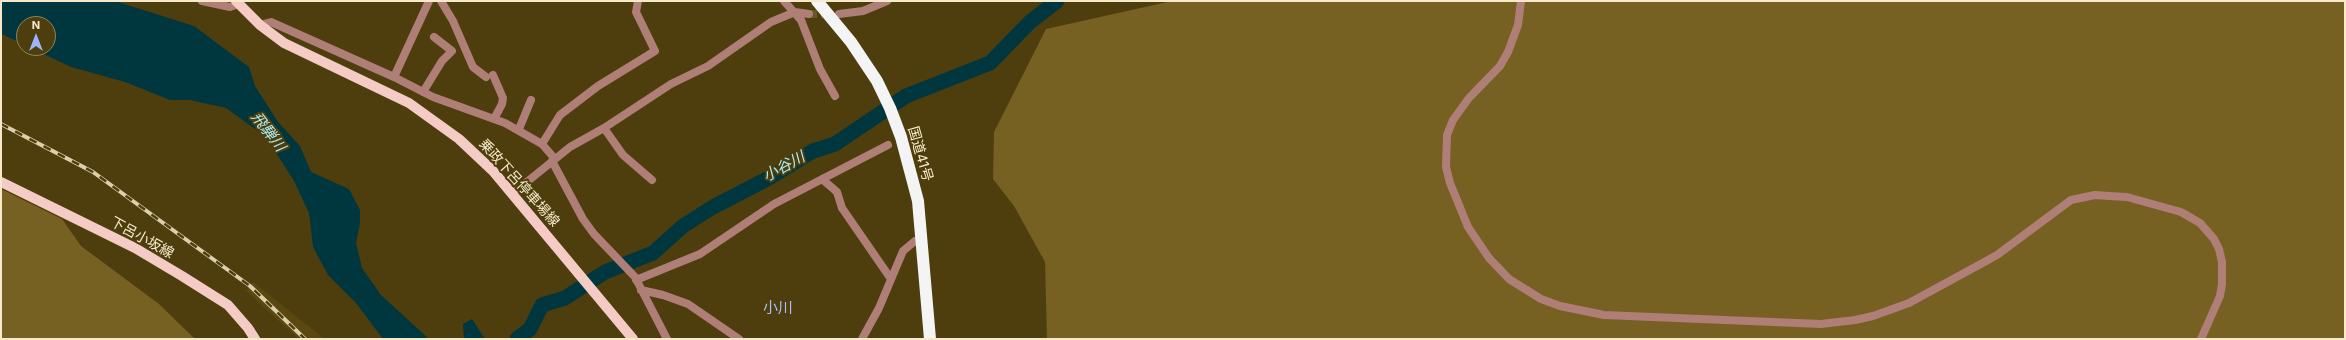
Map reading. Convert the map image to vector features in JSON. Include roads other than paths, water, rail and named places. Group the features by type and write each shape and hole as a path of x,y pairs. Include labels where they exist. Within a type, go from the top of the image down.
{"highway":[{"name":"国道41号","path":"817,1 851,42 877,81 890,108 918,201 930,339"}],"main road":[{"name":"乗政下呂停車場線","path":"238,2 260,25 284,43 302,53 389,92 425,113 469,148 512,194 633,339"},
{"name":"下呂小坂線","path":"1,182 135,248 182,276 228,306 248,328 254,339"}],"street":[{"path":"202,1 230,8 238,2"},
{"path":"394,77 429,1"},
{"path":"441,1 453,21 473,67 489,76 503,98 502,104 494,119"},
{"path":"542,144 560,115 598,86 634,66 655,51 636,12 638,1"},
{"path":"784,1 801,20 820,69 835,96"},
{"path":"839,14 863,11 887,1"},
{"path":"1521,1 1518,24 1508,52 1500,66 1464,103 1453,120 1448,135 1446,168 1450,183 1468,227 1489,258 1509,279 1541,299 1560,306 1604,315 1821,324 1856,320 1873,316 1909,303 1997,255 2071,200 2095,195 2134,199 2181,212 2200,223 2214,239 2220,249 2222,262 2222,284 2220,296 2201,339"},
{"path":"512,194 570,147 604,128 671,84 708,66 771,22 795,12 809,14"},
{"path":"260,25 271,22 394,77 423,92 519,130 542,144 553,160 583,219 608,250 636,279 667,339"},
{"path":"423,92 442,61 452,51 434,37"},
{"path":"519,130 531,100"},
{"path":"604,128 623,155 652,180"},
{"path":"636,279 700,254 774,204 888,145"},
{"path":"822,179 837,192 842,208 891,279"},
{"path":"862,339 879,308 903,251 915,241 922,240"},
{"path":"641,290 663,295 688,304 738,339"}],"water":[{"name":"飛騨川","path":"1,1 115,1 194,26 249,67 255,86 278,122 300,146 311,172 349,189 360,210 360,223 356,243 362,268 381,295 429,339 383,339 356,303 328,275 313,247 309,213 294,181 266,137 226,108 190,100 170,100 125,82 71,67 48,56 56,56 56,16 16,16 16,41 1,34"},
{"path":"472,319 485,339 464,339 463,324"}],"waterway":[{"name":"小谷川","path":"517,339 530,329 542,305 565,298 605,272 653,253 683,226 713,207 767,179 813,151 835,144 906,96 990,63 1030,22 1057,1"}],"tunnel":[{"path":"809,14 830,14"}],"railway":[{"path":"1,124 93,172 250,286 305,339"}],"district":[{"name":"小川","path":"778,308"}]}
